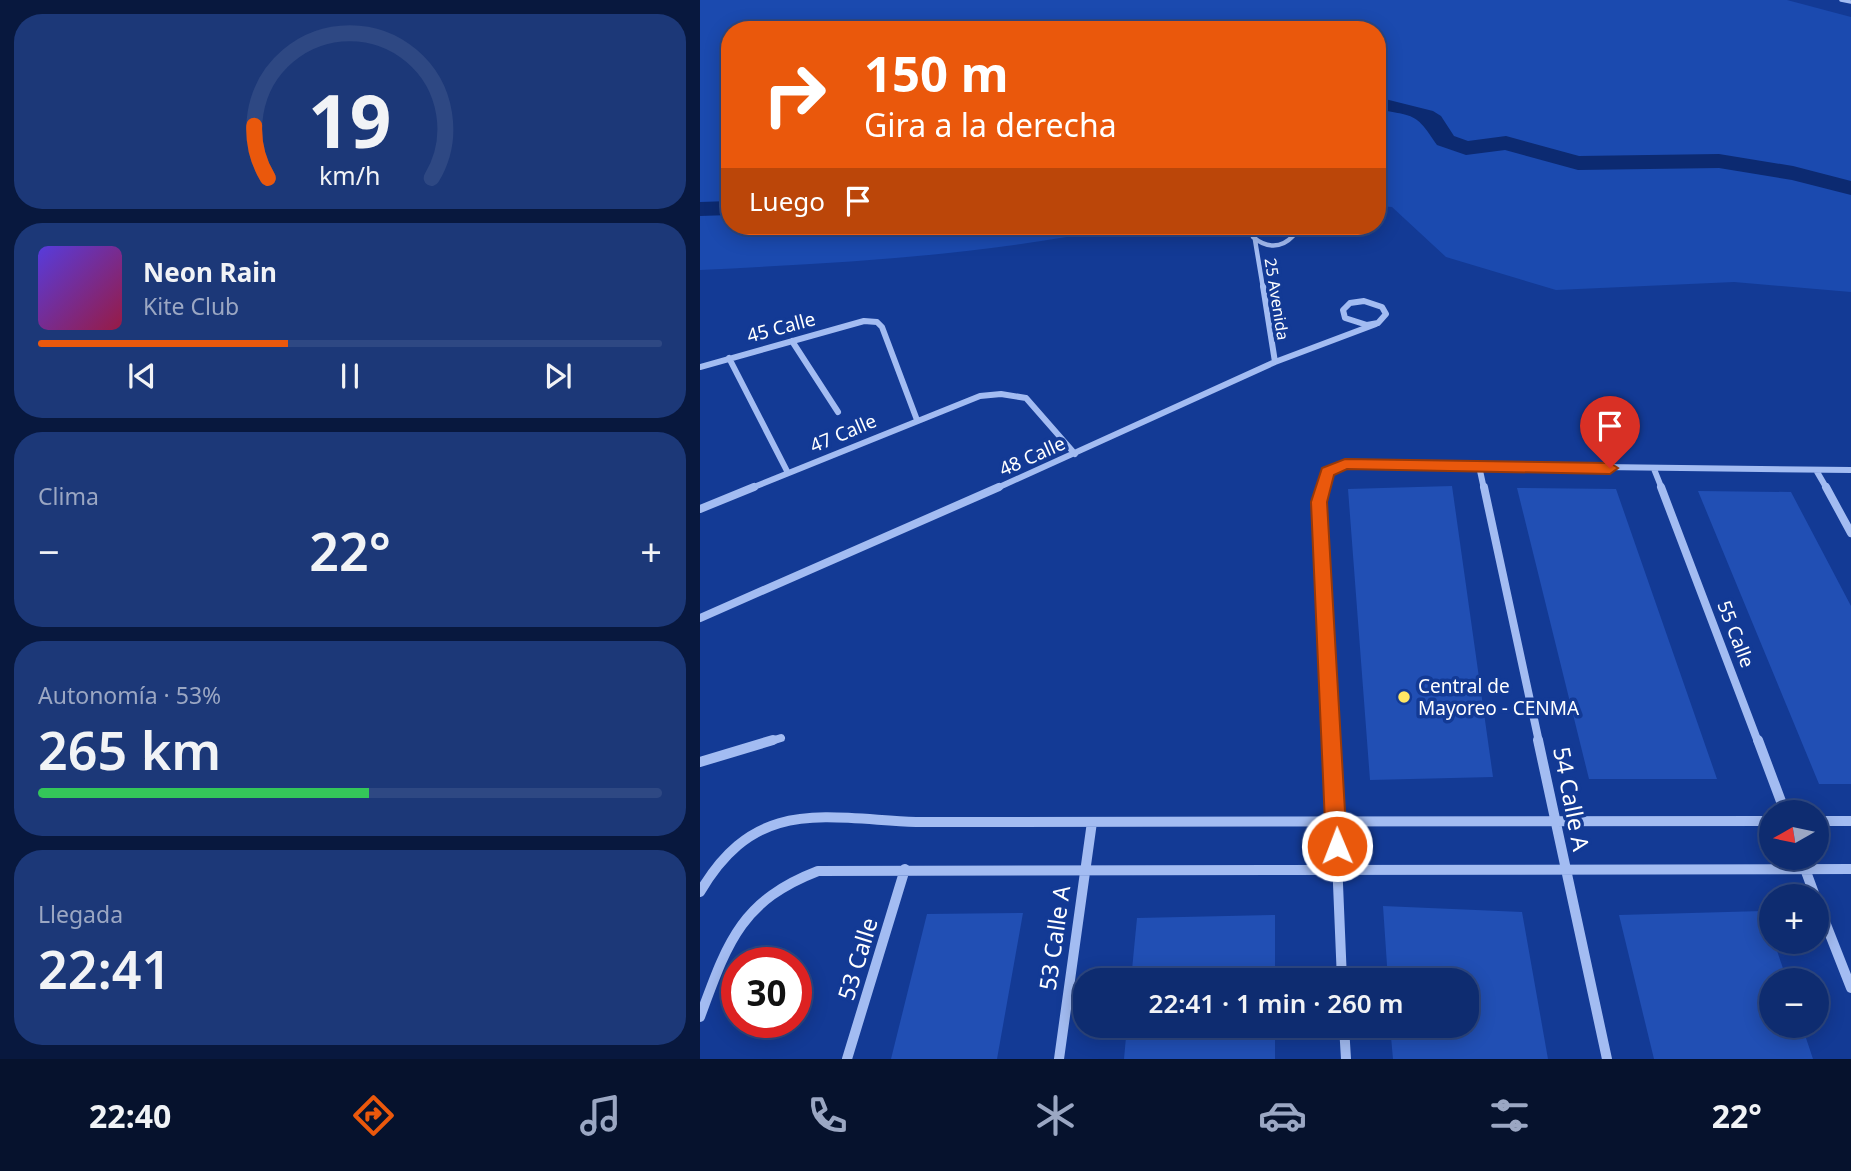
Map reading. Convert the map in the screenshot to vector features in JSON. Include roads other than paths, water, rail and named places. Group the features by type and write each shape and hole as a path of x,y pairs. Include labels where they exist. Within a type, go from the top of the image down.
{"street":[{"path":"1841,0 1851,2"},
{"name":"25 Avenida","path":"1254,235 1275,362"},
{"name":"25 Avenida","path":"1255,240 1270,246 1288,242 1293,235"},
{"path":"1357,302 1377,304 1386,314 1377,324 1363,326 1350,322 1345,318 1343,310 1357,302"},
{"name":"45 Calle","path":"700,367 871,321 882,327 917,420"},
{"name":"48 Calle","path":"700,618 1074,454 1275,362 1377,324"},
{"path":"792,341 838,412"},
{"path":"729,358 788,473"},
{"name":"47 Calle","path":"700,509 980,396 1001,394 1026,398 1074,454"},
{"path":"1341,968 1337,821 1319,502 1328,472 1345,464 1851,470"},
{"name":"54 Calle A","path":"1479,466 1557,820 1606,1059"},
{"name":"55 Calle","path":"1654,469 1780,800"},
{"path":"1816,470 1851,533"},
{"path":"700,762 781,738"},
{"path":"700,892 719,864 747,839 771,823 793,819 916,822 1759,821"},
{"path":"1829,821 1851,821"},
{"name":"53 Calle A","path":"1059,1059 1092,822"},
{"name":"53 Calle","path":"847,1059 905,869"},
{"path":"700,1017 730,939 762,898 796,877 818,871 1759,869"},
{"path":"1829,869 1851,869"},
{"path":"1829,931 1851,988"},
{"path":"1345,1038 1346,1059"}],"waterway":[{"path":"1386,105 1426,115 1440,129 1445,140 1466,148 1506,143 1578,163 1719,161 1793,173 1851,188"},
{"path":"700,209 721,208"}],"place":[{"name":"Central de Mayoreo - CENMA","path":"1404,697"}]}
